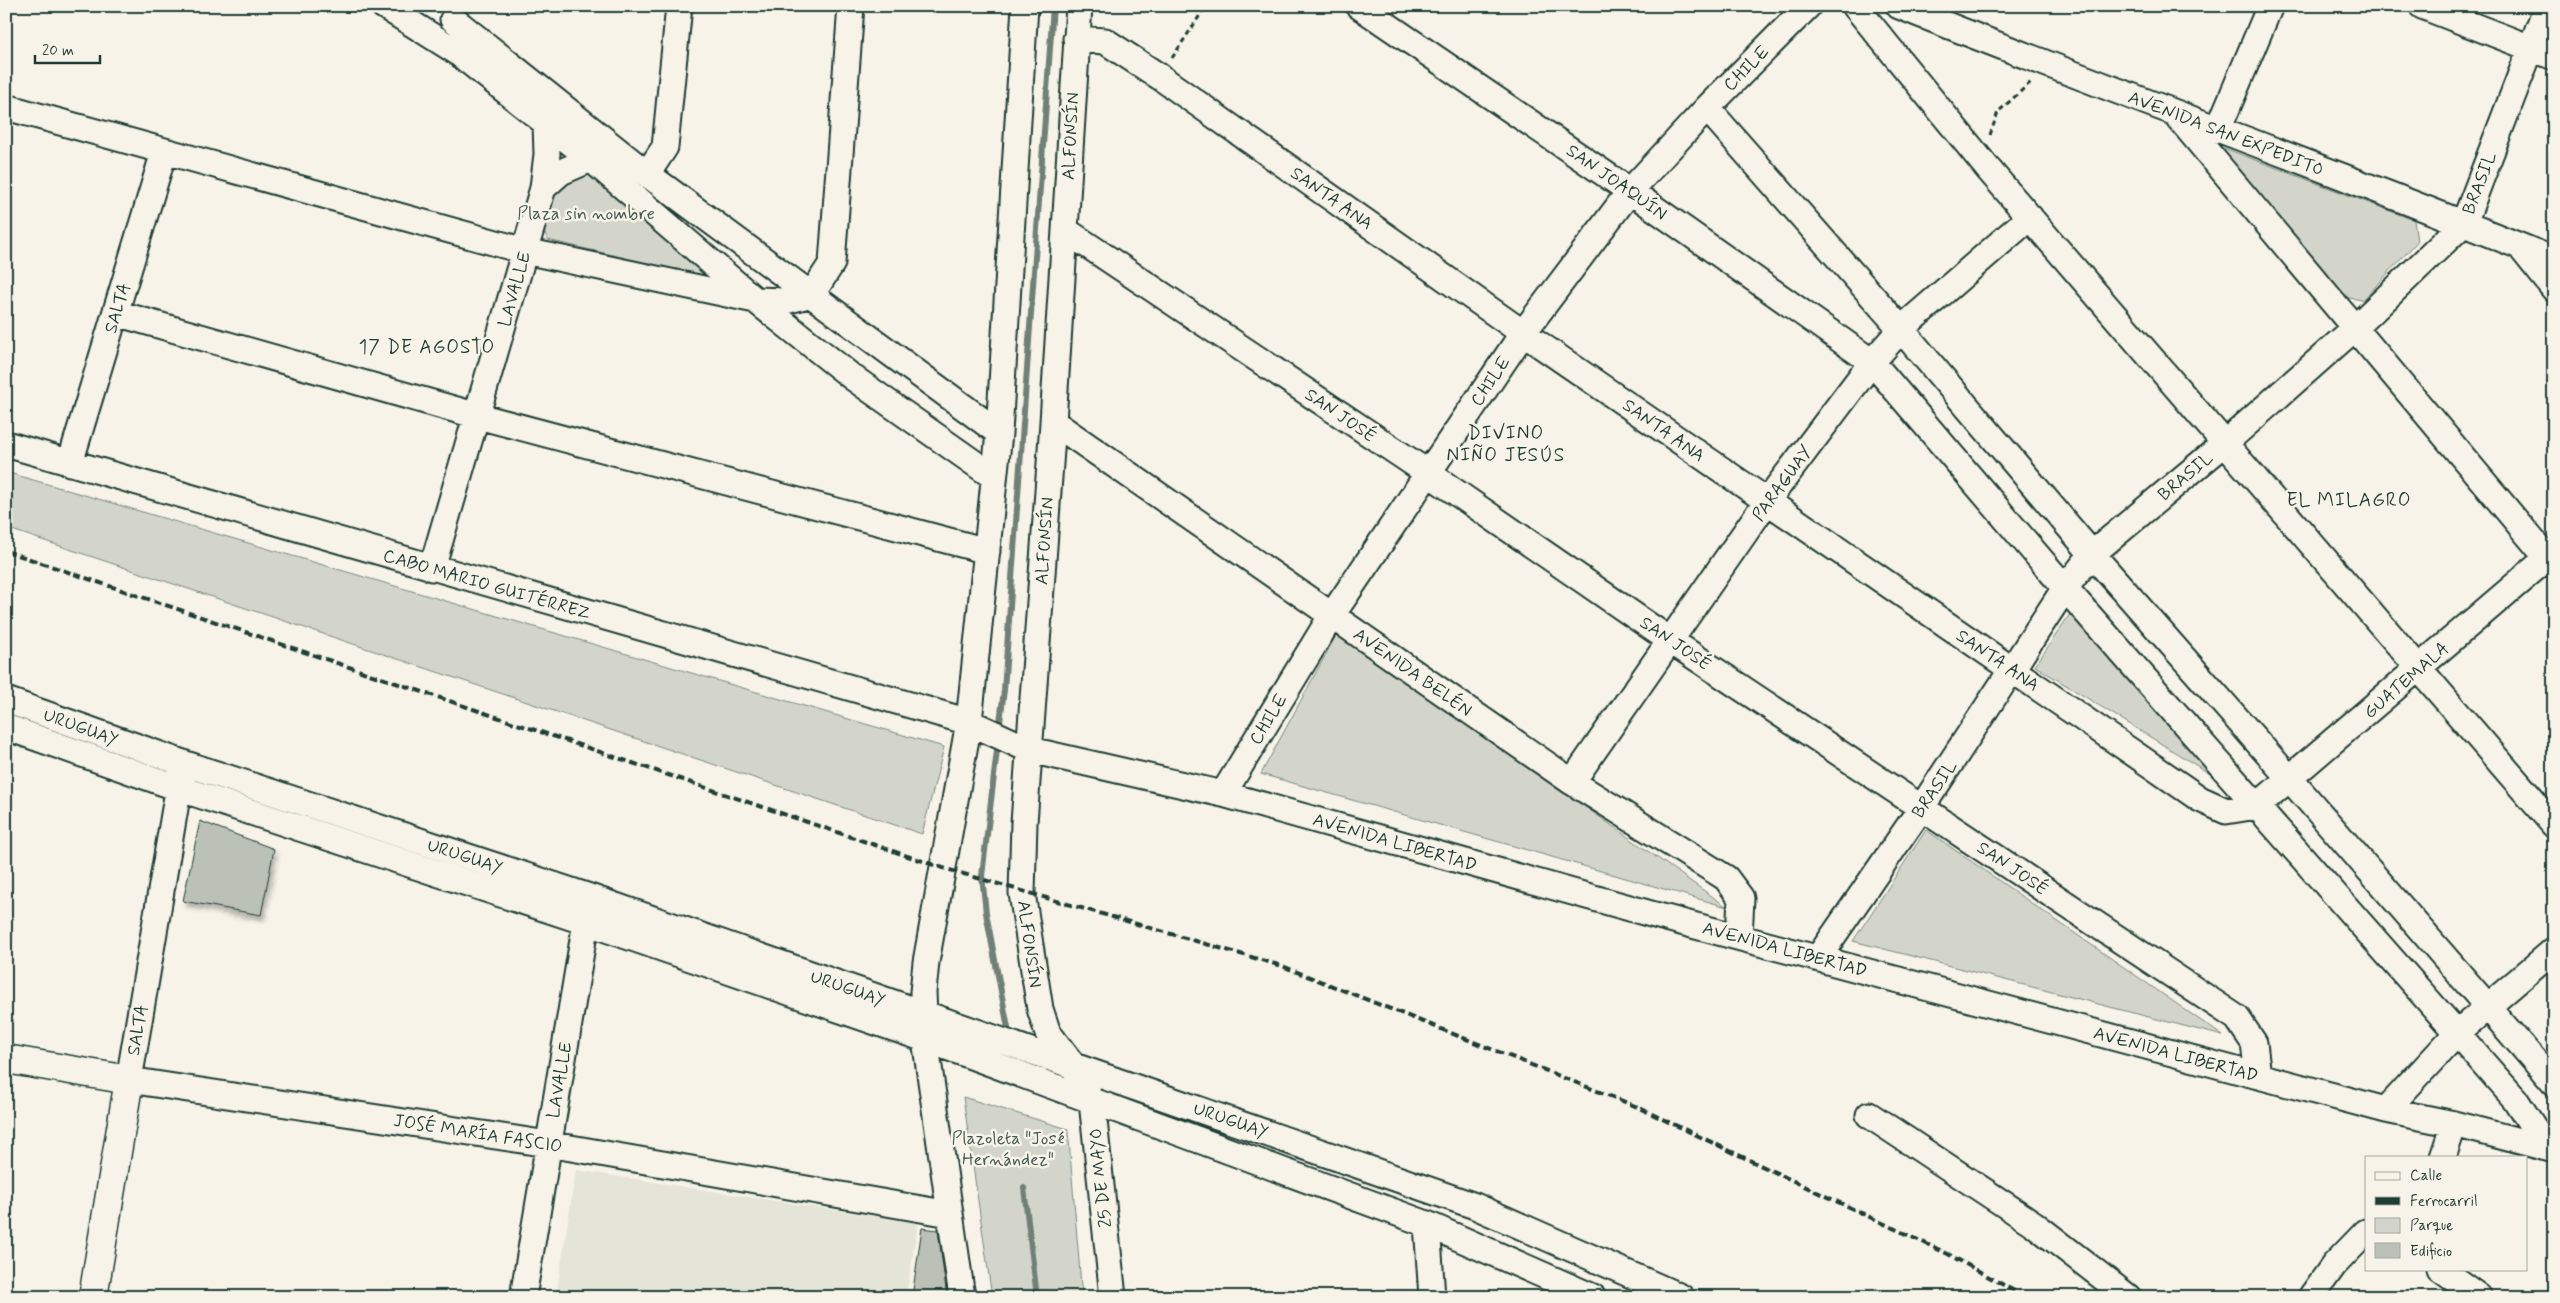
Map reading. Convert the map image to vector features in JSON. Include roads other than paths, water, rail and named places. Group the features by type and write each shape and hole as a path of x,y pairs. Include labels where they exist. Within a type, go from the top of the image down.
{"main road":[{"name":"JOSÉ MARÍA FASCIO","path":"6,1059 129,1080"},
{"name":"SALTA","path":"93,1297 129,1080"}],"street":[{"path":"384,6 457,52 591,159 755,300 852,377 994,477"},
{"path":"647,174 665,147 679,6"},
{"path":"6,107 525,251 755,300 786,301 812,294 832,264 851,6"},
{"path":"962,1297 925,1039 923,992 926,962 979,726 987,551 999,433 1025,6"},
{"name":"ALFONSÍN","path":"1072,1064 1048,1033 1040,1009 1026,928 1022,893 1022,856 1023,748 1053,422 1078,6"},
{"name":"SAN JOAQUÍN","path":"1359,6 1630,191 1872,362 2065,588 2458,1032 2515,1099 2550,1149"},
{"name":"CHILE","path":"1223,794 1332,615 1523,333 1630,191 1707,108 1808,6"},
{"path":"1855,6 1989,170 2554,825"},
{"name":"AVENIDA SAN EXPEDITO","path":"1899,6 2052,68 2464,223 2554,260"},
{"path":"2218,130 2270,6"},
{"path":"2422,6 2543,53"},
{"name":"BRASIL","path":"1818,958 1922,807 2065,588 2092,554 2224,443 2355,328 2464,223 2543,53 2547,6"},
{"path":"453,12 457,52"},
{"path":"453,12 647,174 999,433"},
{"name":"SANTA ANA","path":"1076,38 1106,41 1160,77 1523,333 2200,798 2226,811 2257,806"},
{"path":"1707,108 1901,329 2092,554 2554,1083"},
{"path":"2177,115 2552,559"},
{"name":"LAVALLE","path":"432,568 478,416 542,188 547,154 546,123"},
{"name":"SALTA","path":"70,463 164,152"},
{"path":"542,188 561,172 591,159"},
{"name":"PARAGUAY","path":"1572,782 1767,501 1872,362 1901,329 2030,217"},
{"name":"SAN JOSÉ","path":"1065,230 1428,473 1671,641 2237,1018 2254,1043 2258,1076"},
{"path":"2519,246 2554,289"},
{"path":"116,313 478,416 987,551"},
{"name":"AVENIDA BELÉN","path":"1053,422 1572,782 1726,878 1740,898 1739,937"},
{"name":"CABO MARIO GUITÉRREZ","path":"6,444 979,726 1023,748"},
{"name":"GUATEMALA","path":"2257,806 2419,668 2552,559"},
{"name":"URUGUAY","path":"6,700 184,763 590,897 1475,1206 1681,1297"},
{"name":"URUGUAY","path":"6,727 178,788 586,922 925,1039 1426,1224 1593,1297"},
{"name":"AVENIDA LIBERTAD","path":"1023,748 1223,794 1739,937 2258,1076 2386,1110 2454,1124 2550,1149"},
{"name":"SALTA","path":"129,1080 178,788 184,763"},
{"name":"LAVALLE","path":"523,1297 586,922"},
{"path":"2386,1110 2458,1032 2554,950"},
{"name":"25 DE MAYO","path":"1072,1064 1092,1102 1113,1297"},
{"name":"JOSÉ MARÍA FASCIO","path":"129,1080 548,1144 950,1214"},
{"path":"1869,1115 2034,1224 2128,1297"},
{"path":"2443,1156 2454,1124"},
{"path":"1426,1224 1432,1297"},
{"path":"2311,1297 2334,1266 2365,1233"},
{"path":"2441,1270 2479,1297"}],"waterway":[{"path":"999,730 1004,690 1053,6"},
{"path":"998,742 982,876 986,913 1008,1028"},
{"path":"1024,1188 1037,1297"}],"railway":[{"path":"6,551 943,868 1282,966 1635,1106 1948,1254 2025,1297"}],"district":[{"name":"17 DE AGOSTO","path":"427,346"},
{"name":"DIVINO NIÑO JESÚS","path":"1506,443"},
{"name":"EL MILAGRO","path":"2349,499"}],"park label":[{"name":"Plaza sin nombre","path":"586,213"},
{"name":"Plazoleta \"José Hernández\"","path":"1008,1148"}]}
